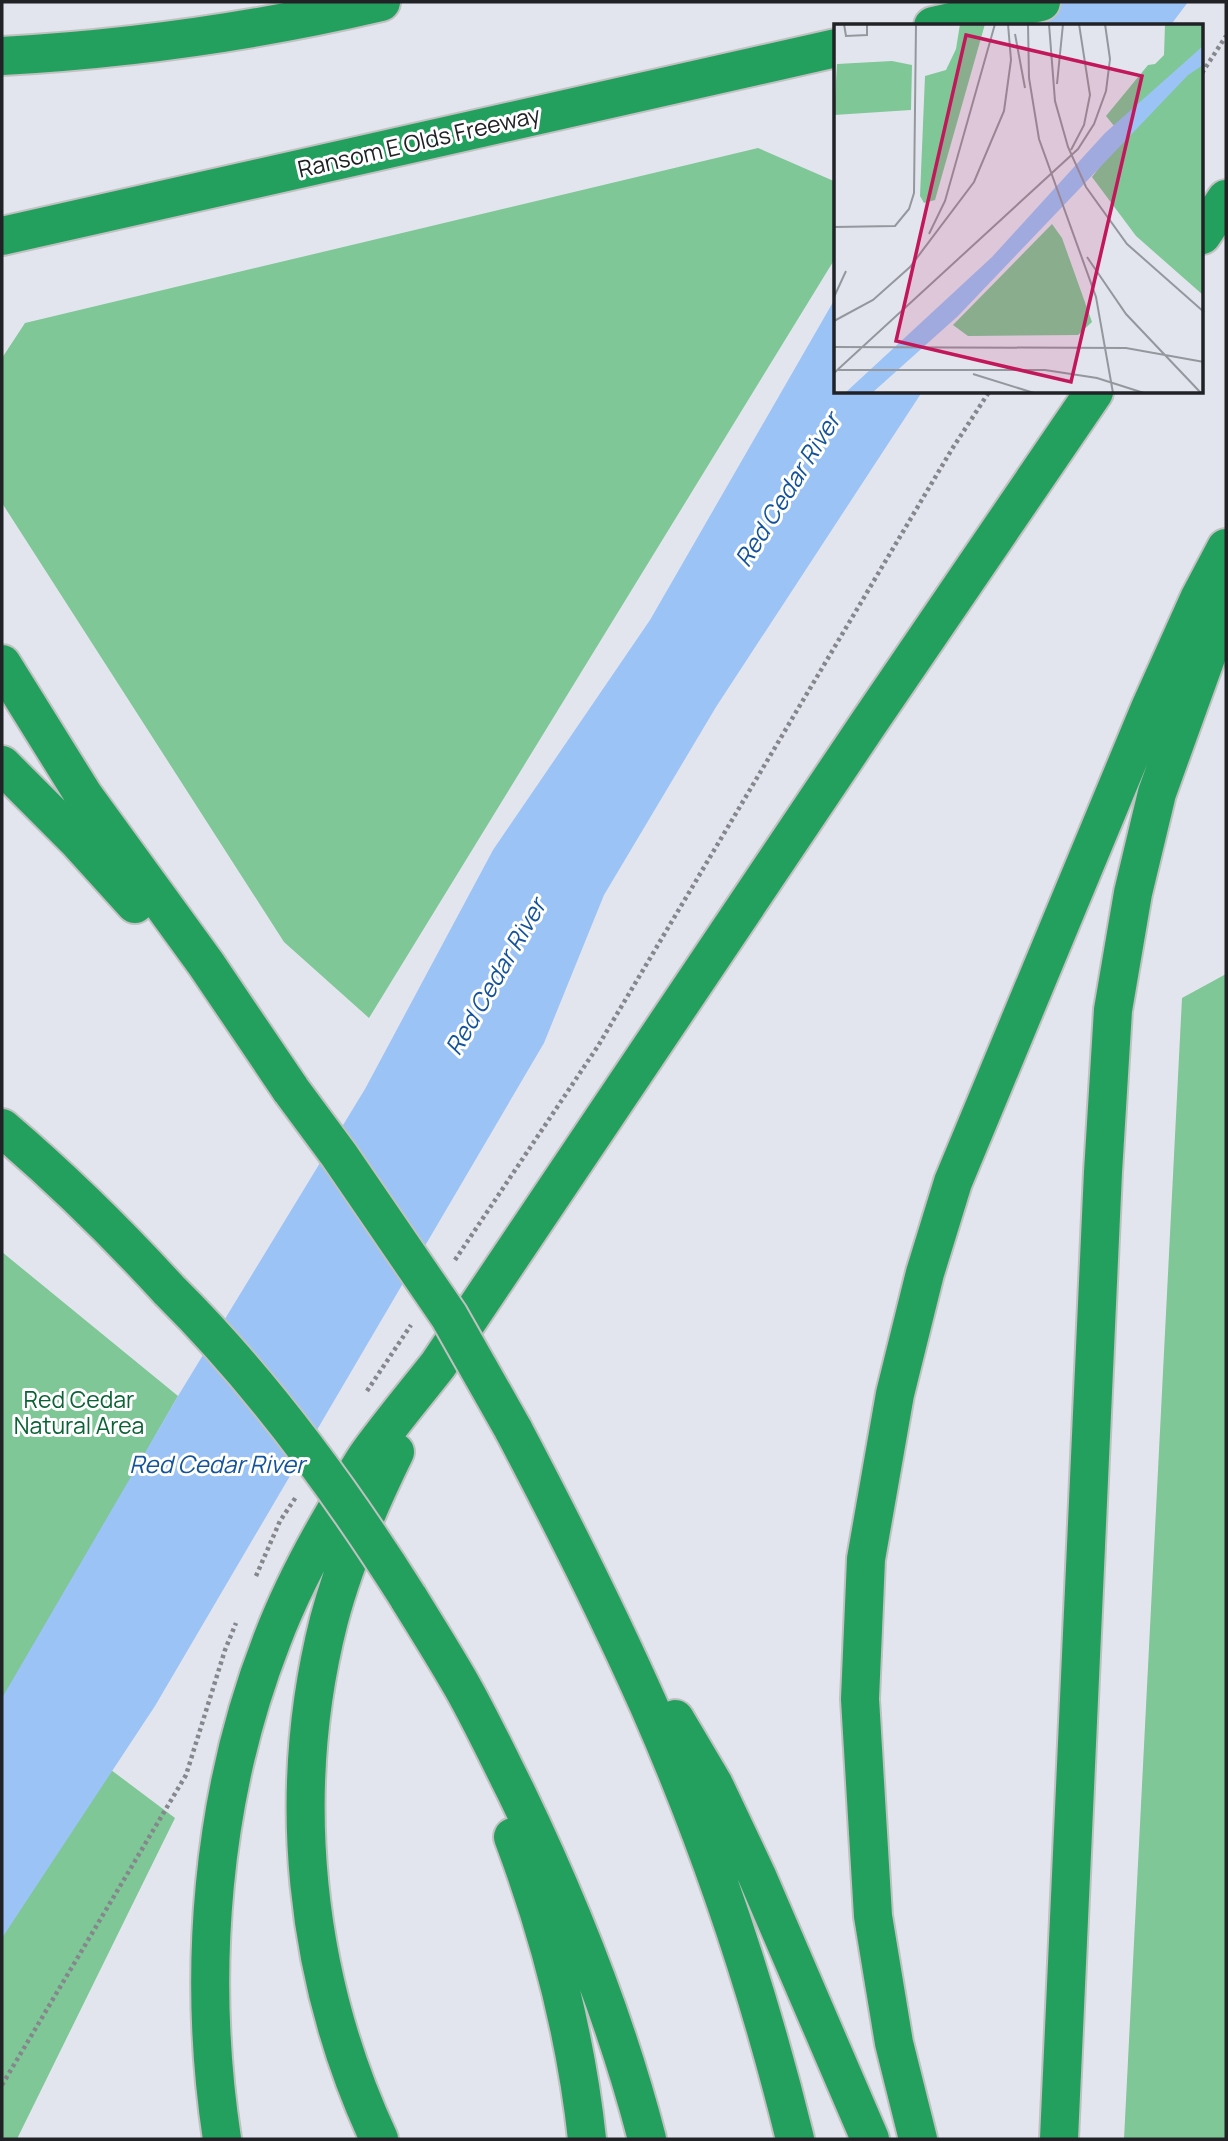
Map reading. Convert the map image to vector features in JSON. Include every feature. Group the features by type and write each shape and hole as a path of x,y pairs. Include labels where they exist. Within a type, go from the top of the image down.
{"highway":[{"path":"2,56 118,47 188,38 381,2"},
{"path":"942,24 1041,2"},
{"name":"Ransom E Olds Freeway","path":"2,236 834,48"},
{"path":"1204,232 1226,199"},
{"path":"222,2139 215,2091 212,2035 212,1937 220,1844 239,1746 251,1703 271,1642 308,1559 369,1454 438,1365 1093,394"},
{"path":"919,2139 894,2043 873,1916 860,1699 866,1559 895,1394 925,1273 953,1182 1150,708 1199,599 1226,548"},
{"path":"1059,2139 1103,1172 1113,1010 1133,893 1157,793 1226,602"},
{"path":"2,664 85,796 206,964 449,1316 513,1429 582,1562 650,1709 718,1885 760,2011 795,2139"},
{"path":"2,765 116,882 291,1090"},
{"path":"2,1128 97,1213 198,1319 244,1372 339,1492 408,1597 464,1690 568,1904 617,2036 646,2139"},
{"path":"379,2139 333,2017 315,1934 307,1846 307,1763 321,1653 342,1579 379,1487 438,1365"},
{"path":"582,1562 714,1785 757,1876 870,2139"},
{"path":"408,1597 502,1808 526,1874 543,1926 566,2021 587,2139"}],"path":[{"path":"1204,70 1226,36"}],"green space":[{"path":"758,148 834,181 834,260 369,1018 284,942 2,503 2,358 25,323"},
{"path":"1226,974 1226,2139 1124,2139 1182,998"},
{"name":"Red Cedar Natural Area","path":"2,1252 178,1396 151,1443 30,1709 175,1818 17,2139 2,2139"}],"water":[{"path":"1029,2 1188,2 1172,24 1014,24"},
{"name":"Red Cedar River","path":"834,300 834,394 921,394 716,707 604,895 544,1043 155,1706 2,1938 2,1698 178,1396 365,1089 493,850 650,620"}]}
